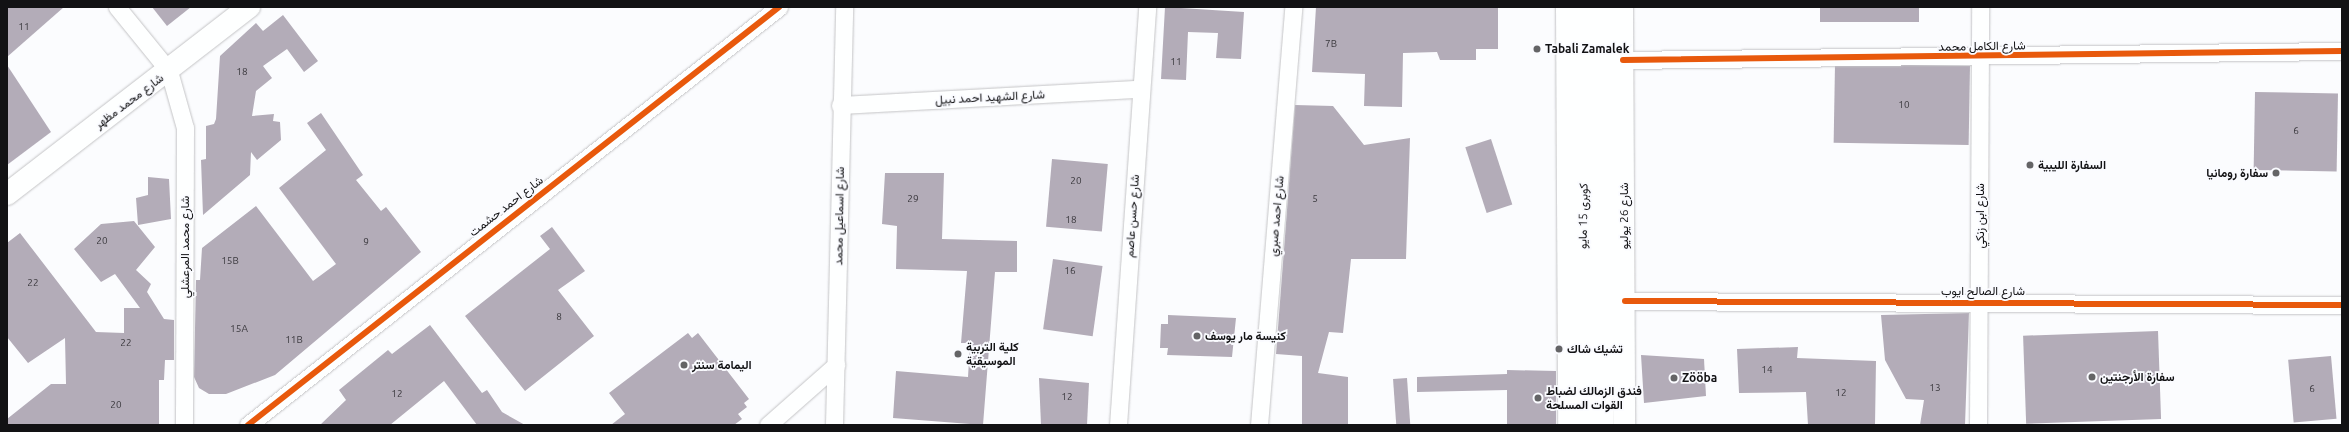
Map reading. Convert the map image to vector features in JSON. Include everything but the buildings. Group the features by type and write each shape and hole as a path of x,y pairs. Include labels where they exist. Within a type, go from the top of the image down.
{"main road":[{"name":"شارع محمد مظهر","path":"7,194 249,7"},
{"path":"1567,7 1570,425"},
{"name":"كوبرى 15 مايو","path":"1582,425 1584,7"},
{"name":"كوبرى 15 مايو","path":"1602,425 1605,7"},
{"name":"شارع 26 يوليو","path":"1622,7 1625,301 1624,425"}],"street":[{"path":"117,7 169,70"},
{"name":"شارع احمد حشمت","path":"248,425 779,7"},
{"name":"شارع اسماعيل محمد","path":"834,425 840,105 844,7"},
{"name":"شارع حسن عاصم","path":"1118,425 1140,89 1147,7"},
{"name":"شارع احمد صبري","path":"1258,425 1292,7"},
{"name":"شارع ابن زنكي","path":"1978,425 1980,7"},
{"name":"شارع الكامل محمد","path":"1623,60 1980,57 2342,51"},
{"name":"شارع محمد المرعشلي","path":"169,70 184,128 184,425"},
{"name":"شارع الشهيد احمد نبيل","path":"840,105 1140,89"},
{"name":"شارع الصالح ايوب","path":"1625,301 2342,305"},
{"path":"768,425 836,372"},
{"path":"777,425 836,372"}],"cycle path":[{"path":"248,425 779,7"},
{"path":"1623,60 2342,51"},
{"path":"1625,301 2342,305"}],"place":[{"name":"Tabali Zamalek","path":"1537,49"},
{"name":"السفارة الليبية","path":"2030,165"},
{"name":"سفارة رومانيا","path":"2276,173"},
{"name":"كنيسة مار يوسف","path":"1197,336"},
{"name":"تشيك شاك","path":"1559,349"},
{"name":"كلية التربية الموسيقية","path":"958,354"},
{"name":"اليمامة سنتر","path":"684,365"},
{"name":"سفارة الأرجنتين","path":"2092,377"},
{"name":"Zööba","path":"1674,378"},
{"name":"فندق الزمالك لضباط القوات المسلحة","path":"1538,398"}]}
